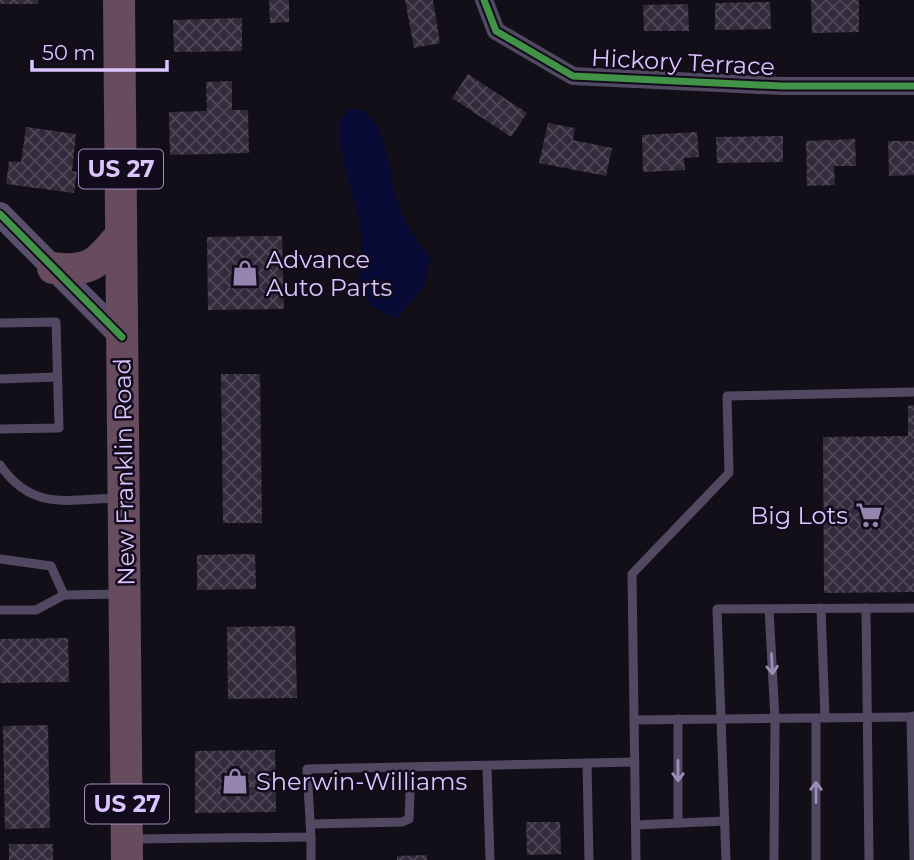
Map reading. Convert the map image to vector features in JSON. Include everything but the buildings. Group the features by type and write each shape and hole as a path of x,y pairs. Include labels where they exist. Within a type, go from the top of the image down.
{"highway":[{"name":"New Franklin Road","path":"119,0 127,849"},
{"path":"53,268 79,271 104,256 121,235"}],"street":[{"name":"Hickory Terrace","path":"484,0 496,31 573,76 781,86 914,86"},
{"path":"0,214 122,337"}],"lane":[{"path":"0,323 56,322 59,428 0,429"},
{"path":"0,379 57,377"},
{"path":"636,860 632,573 729,473 727,396 914,392"},
{"path":"0,465 15,486 34,497 124,498"},
{"path":"0,559 51,566 64,595"},
{"path":"0,610 36,610 64,595 125,594"},
{"path":"816,860 821,608"},
{"path":"866,608 869,860"},
{"path":"726,860 718,609 914,608"},
{"path":"769,609 775,719 774,860"},
{"path":"634,720 913,717 914,860"},
{"path":"678,719 678,823"},
{"path":"311,860 307,769 635,762"},
{"path":"587,764 589,860"},
{"path":"487,767 490,860"},
{"path":"310,824 402,822 409,819 411,768"},
{"path":"636,825 724,821"},
{"path":"127,849 311,837"}],"shaded area":[{"path":"350,109 361,109 379,131 402,213 431,258 424,287 396,319 370,305 359,282 362,234 340,147 340,121"}],"cycle path":[{"path":"484,0 496,31 573,76 781,86 914,86"},
{"path":"0,214 122,337"}],"place":[{"name":"Advance Auto Parts","path":"245,273"},
{"name":"Big Lots","path":"869,515"},
{"name":"Sherwin-Williams","path":"235,781"}]}
